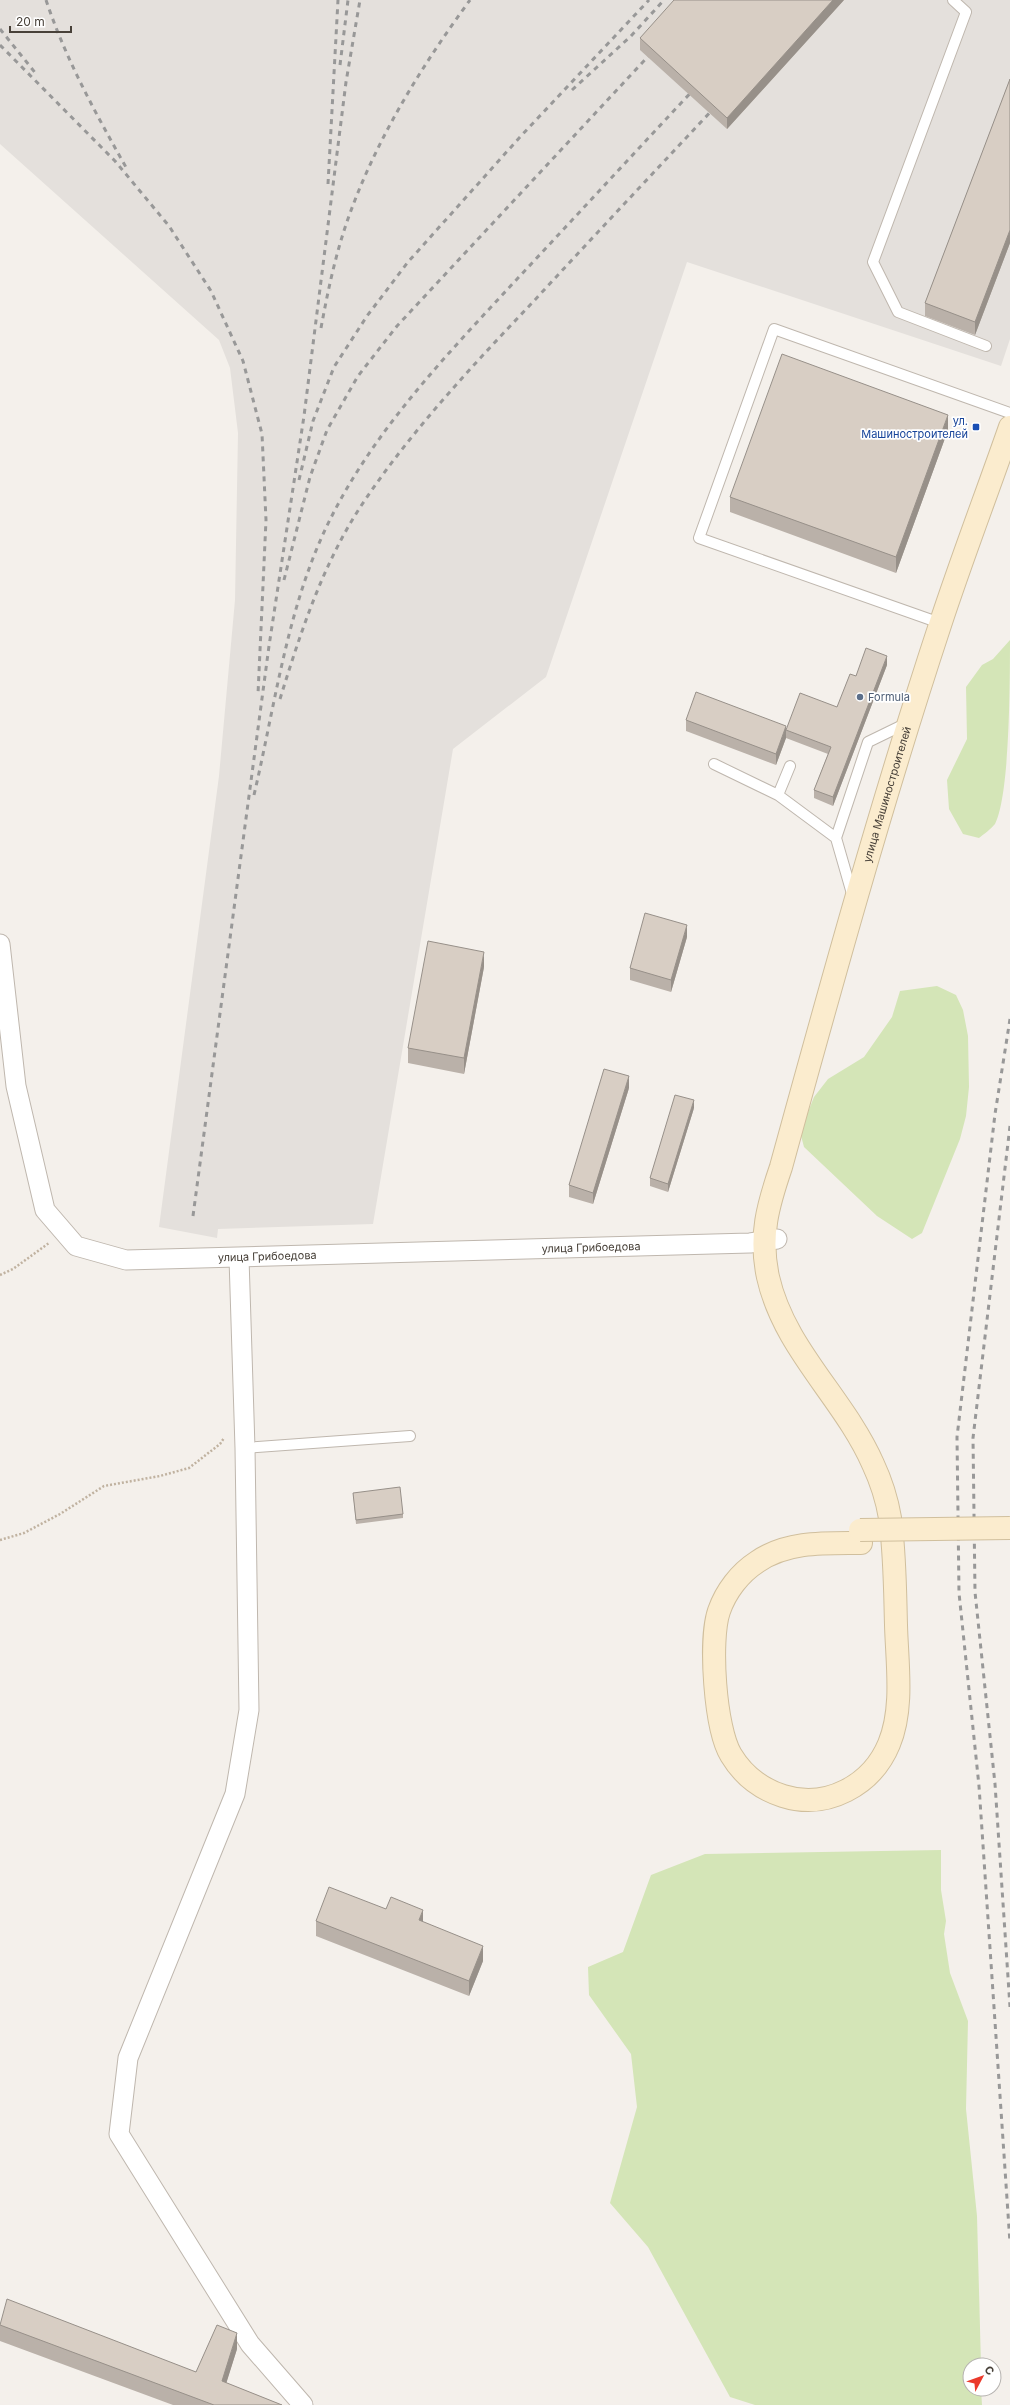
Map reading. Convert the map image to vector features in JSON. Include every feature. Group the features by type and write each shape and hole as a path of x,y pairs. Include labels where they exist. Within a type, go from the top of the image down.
{"main road":[{"name":"улица Машиностроителей","path":"861,1537 795,1534 765,1543 751,1551 730,1569 708,1606 704,1624 703,1676 707,1725 712,1746 732,1778 745,1791 760,1800 780,1808 799,1812 833,1809 851,1803 878,1783 886,1774 902,1746 906,1728 910,1688 906,1561 902,1515 897,1494 884,1459 869,1429 799,1325 788,1300 771,1240 781,1167 854,902 940,623 1010,427"},
{"path":"861,1537 1010,1528"},
{"path":"861,1537 1010,1540"}],"street":[{"name":"улица Грибоедова","path":"0,944 4,1020 16,1086 45,1210 76,1246 126,1260 239,1258 771,1240"},
{"path":"239,1258 245,1448 249,1710 235,1794 128,2058 119,2134 250,2344 303,2405"}],"lane":[{"path":"953,0 966,12 873,262 898,312 986,346"},
{"path":"940,623 699,538 774,329 1010,413"},
{"path":"854,902 836,838 868,742 909,722"},
{"path":"714,764 778,795 836,838"},
{"path":"778,795 790,766"},
{"path":"245,1448 410,1436"}],"path":[{"path":"0,1276 13,1269 63,1232"},
{"path":"0,1540 24,1533 54,1518 104,1486 160,1476 189,1468 220,1444 244,1407"}],"shaded area":[{"path":"0,0 1010,0 1010,339 1001,366 687,262 546,677 453,749 373,1224 218,1229 217,1238 159,1227 219,776 235,600 238,433 230,368 219,340 0,144"}],"green space":[{"path":"1010,640 1008,736 1004,789 995,824 979,838 963,834 949,809 947,780 967,739 966,687 982,665 993,659"},
{"path":"937,986 956,995 963,1010 968,1036 969,1087 966,1116 960,1139 922,1233 912,1239 877,1216 804,1147 800,1132 814,1097 828,1079 864,1057 892,1017 900,991"},
{"path":"941,1850 941,1890 946,1921 944,1934 950,1973 968,2021 966,2109 977,2216 981,2357 962,2357 962,2397 982,2397 982,2405 755,2405 730,2397 648,2247 610,2203 637,2107 631,2054 589,1995 588,1967 623,1952 651,1875 705,1854"}],"building":[{"path":"674,0 833,0 727,118 640,38"},
{"path":"1010,79 1010,230 975,322 925,303"},
{"path":"782,354 948,415 896,557 730,497"},
{"path":"866,648 887,656 833,797 814,790 831,747 786,730 800,693 837,707 850,674 856,676"},
{"path":"696,692 786,726 776,754 686,720"},
{"path":"645,913 687,925 671,980 630,968"},
{"path":"428,941 484,952 464,1058 408,1048"},
{"path":"604,1069 629,1076 593,1193 569,1185"},
{"path":"675,1095 694,1100 668,1184 650,1178"},
{"path":"400,1487 403,1514 356,1520 353,1493"},
{"path":"329,1887 386,1909 391,1897 423,1910 419,1920 483,1946 469,1981 316,1921"},
{"path":"7,2299 196,2372 217,2325 237,2333 222,2381 282,2405 214,2405 0,2325"}],"railway":[{"path":"46,0 72,65 127,169"},
{"path":"328,184 338,0"},
{"path":"340,65 348,0"},
{"path":"193,1216 269,646 304,416 346,82 360,0"},
{"path":"321,328 336,257 360,187 402,104 434,51 470,0"},
{"path":"299,480 313,421 334,367 367,316 408,262 520,137 649,0"},
{"path":"572,90 631,36 664,0"},
{"path":"0,29 37,75"},
{"path":"0,45 115,161 169,226 211,291 243,361 262,434 266,520 258,694"},
{"path":"284,580 310,477 327,430 358,376 397,326 655,49"},
{"path":"254,795 287,642 304,582 315,553 333,514 354,477 378,441 431,373 697,86"},
{"path":"280,699 305,622 337,547 365,500 403,448 444,398 716,106"},
{"path":"1010,1019 995,1114 957,1437 959,1593 979,1786 1010,2243"},
{"path":"1010,1126 973,1438 975,1592 995,1784 1010,2007"}],"place":[{"name":"ул. Машиностроителей","path":"976,427"},
{"name":"Formula","path":"860,697"}]}
